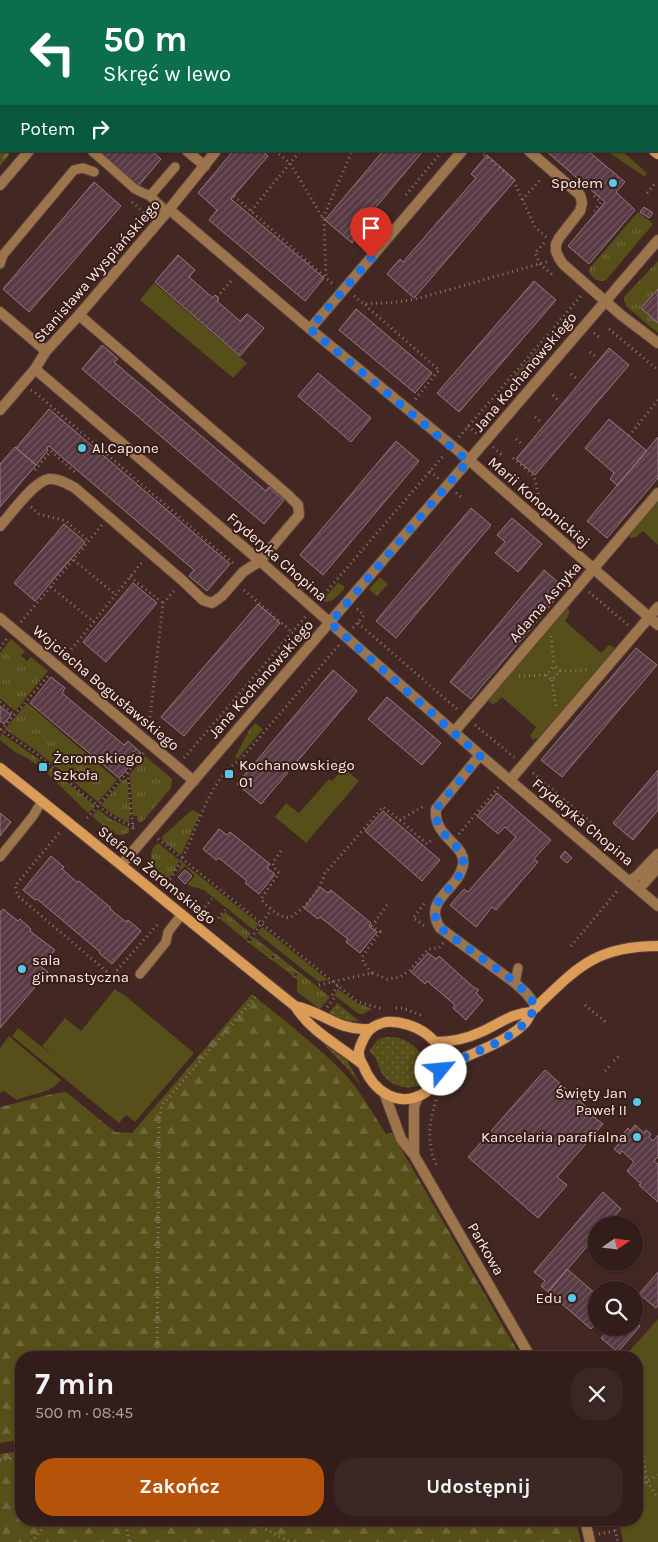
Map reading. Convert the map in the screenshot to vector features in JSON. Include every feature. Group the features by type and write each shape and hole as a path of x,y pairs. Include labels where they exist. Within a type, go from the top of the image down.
{"street":[{"path":"0,185 28,152"},
{"path":"188,152 204,166"},
{"name":"Stanisława Wyspiańskiego","path":"0,410 35,369 46,351 80,315 215,152"},
{"path":"310,329 461,152"},
{"path":"529,152 580,195 582,203 580,211 556,244 556,251 563,264 621,315 658,343"},
{"name":"Marii Konopnickiej","path":"168,211 452,446 658,625"},
{"name":"Jana Kochanowskiego","path":"122,864 658,240"},
{"path":"0,312 46,351"},
{"path":"0,526 42,481 50,479 62,481 75,488 203,600 212,603 243,572 260,561 299,515 298,505 288,495 80,315"},
{"name":"Fryderyka Chopina","path":"35,369 260,561 454,732 506,781 630,880 658,906"},
{"name":"Adama Asnyka","path":"454,732 658,493"},
{"path":"506,781 523,765 658,607"},
{"name":"Wojciecha Bogusławskiego","path":"0,618 194,781"},
{"path":"480,756 436,809 435,818 438,827 462,853 464,862 457,880 438,902 434,913 435,920 440,928 449,935 515,982 526,993 534,1010"},
{"name":"Stefana Żeromskiego","path":"0,768 122,864 295,1006 301,1016 312,1027 362,1064"},
{"path":"630,880 638,875 658,854"},
{"path":"639,889 658,867"},
{"path":"441,1070 453,1062 487,1048 509,1036 525,1023 534,1010 573,972 597,957 627,948 658,946"},
{"name":"Stefana Żeromskiego","path":"295,1006 307,1009 345,1027 356,1030 369,1029"},
{"path":"435,1042 450,1042 480,1033 518,1013 534,1010"},
{"path":"386,1022 408,1024 424,1032 435,1042 442,1060 441,1070 433,1086 418,1096 410,1098 396,1098 385,1095 375,1087 366,1075 358,1055 369,1029 386,1022"},
{"name":"Parkowa","path":"385,1095 402,1139 414,1155 527,1351"},
{"name":"Parkowa","path":"414,1155 414,1107 418,1096"},
{"path":"586,1526 590,1542"}],"lane":[{"path":"93,152 135,189 150,196 168,211"},
{"path":"150,196 175,167"},
{"path":"0,264 2,255 74,170 83,168 94,172"},
{"path":"0,857 33,816 42,801"},
{"path":"140,974 166,942 168,932 182,914"},
{"path":"515,982 518,968"}],"path":[{"path":"276,152 290,163 322,218 326,278"},
{"path":"251,211 299,152"},
{"path":"322,218 352,152"},
{"path":"481,152 512,179 535,227 547,238 535,253 540,264"},
{"path":"522,200 549,169"},
{"path":"648,193 656,182"},
{"path":"234,196 326,278 364,304 440,370 412,403"},
{"path":"130,200 151,218"},
{"path":"364,304 399,302 420,298 559,258"},
{"path":"217,297 234,279"},
{"path":"181,762 580,297"},
{"path":"568,310 573,315"},
{"path":"609,329 658,370"},
{"path":"590,352 597,358"},
{"path":"571,374 578,380"},
{"path":"37,394 243,572"},
{"path":"553,395 560,402"},
{"path":"629,436 658,400"},
{"path":"535,417 542,423"},
{"path":"468,426 479,436"},
{"path":"516,439 523,445"},
{"path":"513,458 534,476 541,505 537,510"},
{"path":"23,500 39,514 66,521 89,541"},
{"path":"0,648 109,517"},
{"path":"142,825 137,827 129,826 109,815 36,754 0,730 57,667 150,553"},
{"path":"74,560 116,595"},
{"path":"130,577 163,603"},
{"path":"234,582 292,632"},
{"path":"580,584 637,633"},
{"path":"52,587 94,622"},
{"path":"366,613 358,622 467,718 594,825 596,838"},
{"path":"297,627 301,631"},
{"path":"167,883 176,872 219,782 341,642"},
{"path":"554,666 560,671 552,680 546,675 554,666"},
{"path":"0,702 14,715"},
{"path":"128,772 134,834"},
{"path":"428,833 444,851 506,781"},
{"path":"400,820 431,801"},
{"path":"280,851 273,864 278,873 261,900 271,910 288,918 294,915 322,883 325,873 383,807 427,844 433,839"},
{"path":"59,833 14,886 18,896 112,976 161,920"},
{"path":"158,839 358,1002 381,1009"},
{"path":"571,946 621,886 630,880"},
{"path":"205,907 212,899"},
{"path":"412,918 425,903"},
{"path":"387,905 372,926 380,932 362,956 363,962 372,973 387,979 400,977 410,970 428,949 439,948 449,935"},
{"path":"218,918 225,910"},
{"path":"248,942 271,910"},
{"path":"271,959 277,952"},
{"path":"294,977 299,970"},
{"path":"319,985 372,973"},
{"path":"332,995 341,980"},
{"path":"157,1351 159,1120 162,1105 257,995"},
{"path":"585,1005 608,1024"},
{"path":"614,1061 619,1056"},
{"path":"606,1071 610,1066"},
{"path":"438,1094 429,1129 431,1152 440,1172"},
{"path":"643,1455 647,1482"},
{"path":"0,1460 15,1457"},
{"path":"643,1484 658,1475"},
{"path":"643,1476 658,1498"},
{"path":"31,1542 45,1526"},
{"path":"126,1526 129,1542"},
{"path":"259,1526 290,1542"},
{"path":"614,1526 618,1542"}],"green space":[{"path":"0,152 11,152 0,166"},
{"path":"608,152 623,152 647,173 645,177"},
{"path":"638,212 653,224 607,279 600,281 595,279 589,273 589,269"},
{"path":"658,261 658,333 627,307 624,297"},
{"path":"154,283 247,363 233,378 140,300"},
{"path":"539,348 547,355 520,385 512,379"},
{"path":"658,499 658,545 643,531 636,537 630,538 629,535"},
{"path":"380,577 388,584 377,596 369,589"},
{"path":"338,583 344,586 344,589 337,597 326,602 322,601"},
{"path":"565,608 568,608 569,615 565,621 601,653 609,645 614,647 614,653 540,737 533,740 530,736 536,727 502,697 492,704 488,698"},
{"path":"11,639 25,651 21,656 27,661 31,657 48,671 15,711 0,698 0,653"},
{"path":"27,703 117,780 98,802 38,752 5,729"},
{"path":"255,723 263,729 237,759 235,757"},
{"path":"1,733 41,761 37,765 15,752 0,740"},
{"path":"145,756 172,779 171,788 143,821 139,823 137,816 133,816 130,774"},
{"path":"50,768 95,806 88,813 47,773"},
{"path":"344,768 359,781 306,843 275,817 286,803 299,813 329,779 332,781"},
{"path":"125,779 127,780 131,816 129,816 129,823 101,805"},
{"path":"98,809 109,818 129,828 129,832 119,835 109,831 92,816"},
{"path":"192,810 200,814 181,855 163,841 162,837"},
{"path":"158,843 179,860 169,878 155,868 151,858 151,852"},
{"path":"182,862 259,924 254,930 204,890 187,885 195,876 185,866 178,873"},
{"path":"225,912 251,934 246,940 219,918"},
{"path":"262,927 328,980 319,982 257,933"},
{"path":"254,937 274,953 270,959 249,943"},
{"path":"276,954 297,971 293,976 272,960"},
{"path":"299,972 330,997 320,1009 297,992 297,979 295,978"},
{"path":"115,989 194,1053 135,1122 126,1115 119,1123 12,1036 18,1028 56,1058 42,1046 65,1018 81,1031"},
{"path":"338,989 357,1003 372,1009 359,1014 334,995"},
{"path":"252,994 342,1071 360,1093 386,1134 392,1133 518,1351 15,1351 15,1441 0,1443 0,1107 66,1092 115,1132 132,1133"},
{"path":"337,1003 359,1021 345,1021 328,1014"},
{"path":"9,1036 61,1080 57,1085 46,1091 17,1100 4,1091 0,1093 0,1048"},
{"path":"388,1037 406,1040 422,1054 431,1057 429,1073 423,1083 414,1087 404,1087 386,1079 376,1059 369,1051 378,1039"},
{"path":"319,1039 346,1058 361,1086 347,1068"},
{"path":"658,1319 658,1542 623,1542 620,1526 643,1526 643,1351 629,1351"},
{"path":"15,1452 15,1526 577,1526 581,1542 0,1542 0,1454"}],"building":[{"path":"99,152 153,152 161,159 138,186"},
{"path":"232,152 263,152 268,156 231,199 324,278 305,301 209,220 217,210 198,193"},
{"path":"382,152 422,152 360,226 364,229 352,243 325,220"},
{"path":"547,152 589,152 625,182 616,192 635,210 589,264 568,246 605,202"},
{"path":"487,155 515,180 414,298 387,274 400,259 403,262 476,178 471,174"},
{"path":"94,182 121,206 29,312 3,289"},
{"path":"644,207 653,213 649,218 640,212"},
{"path":"178,255 195,270 189,277 213,298 215,295 219,299 217,301 240,321 247,314 264,328 240,356 155,282"},
{"path":"534,281 556,300 459,412 437,393"},
{"path":"658,289 658,323 641,308"},
{"path":"356,309 432,373 415,393 339,330"},
{"path":"102,345 118,359 114,362 266,491 269,487 284,500 264,524 82,369"},
{"path":"609,348 629,365 535,475 516,459"},
{"path":"318,373 371,418 351,442 298,396"},
{"path":"49,409 230,564 207,591 189,576 194,570 49,446 36,465 16,448"},
{"path":"609,419 647,451 617,485 610,479 614,473 585,448"},
{"path":"658,437 658,478 607,538 587,521"},
{"path":"396,441 419,461 323,575 300,555"},
{"path":"15,447 36,465 0,507 0,464"},
{"path":"471,508 491,525 396,638 376,621"},
{"path":"512,518 542,544 518,572 495,553 505,542 497,535"},
{"path":"64,524 85,542 35,601 14,583"},
{"path":"544,570 565,588 471,699 450,682"},
{"path":"133,583 157,603 106,662 83,642"},
{"path":"258,604 280,623 184,736 161,717"},
{"path":"636,648 657,665 562,777 541,760"},
{"path":"333,670 357,691 261,804 237,784"},
{"path":"51,677 65,688 62,693 124,745 128,741 141,753 119,778 30,703"},
{"path":"387,697 441,743 422,765 368,719"},
{"path":"0,706 11,715 4,724 0,721"},
{"path":"658,770 658,810 633,840 613,823"},
{"path":"497,793 551,840 534,859 538,862 496,910 492,907 476,927 450,905 464,889 468,892 516,837 505,827 498,834 477,816"},
{"path":"383,811 440,860 422,881 365,831"},
{"path":"0,813 11,822 0,836"},
{"path":"219,829 227,835 230,832 270,864 267,868 275,874 259,894 245,883 247,881 219,858 216,860 203,849"},
{"path":"565,851 572,858 567,863 560,857"},
{"path":"51,856 77,882 79,881 126,922 128,920 141,931 112,964 37,899 35,900 23,890"},
{"path":"185,870 192,876 185,884 178,877"},
{"path":"320,887 328,893 331,890 371,923 369,926 377,932 360,953 346,942 348,939 320,917 318,919 304,908"},
{"name":"sala gimnastyczna","path":"3,909 18,921 20,919 31,929 30,931 55,950 44,963 42,961 39,965 48,972 0,1028 0,912"},
{"path":"428,953 436,959 439,956 479,990 476,993 483,1000 466,1020 453,1008 455,1005 427,981 425,984 411,972"},
{"path":"545,1070 592,1112 590,1114 603,1124 557,1177 567,1185 538,1218 468,1157"},
{"path":"635,1125 644,1133 646,1130 651,1134 649,1137 653,1141 658,1135 658,1157 654,1161 658,1164 658,1202 627,1171 634,1162 622,1151 620,1154 614,1149 626,1136 623,1134 628,1128 630,1131"},
{"path":"603,1192 621,1209 614,1216 588,1216 588,1245 548,1292 541,1286 545,1281 534,1272"},
{"path":"567,1269 588,1287 588,1326 548,1292"},
{"path":"658,1272 658,1305 656,1308 643,1297 643,1289"},
{"path":"603,1336 632,1336 619,1351 601,1338"}],"place":[{"name":"Społem","path":"613,183"},
{"name":"Al.Capone","path":"82,448"},
{"name":"Żeromskiego Szkoła","path":"43,767"},
{"name":"Kochanowskiego 01","path":"229,774"},
{"name":"sala gimnastyczna","path":"22,969"},
{"name":"Święty Jan Paweł II","path":"637,1102"},
{"name":"Kancelaria parafialna","path":"637,1137"},
{"name":"Edu","path":"572,1298"}],"route":[{"path":"371,258 310,329 461,453 468,461 330,623 480,756 436,809 435,818 438,827 462,853 464,862 457,880 438,902 434,916 440,928 515,982 537,1007 531,1012 525,1023 509,1036 487,1048 453,1062 441,1070"}]}
